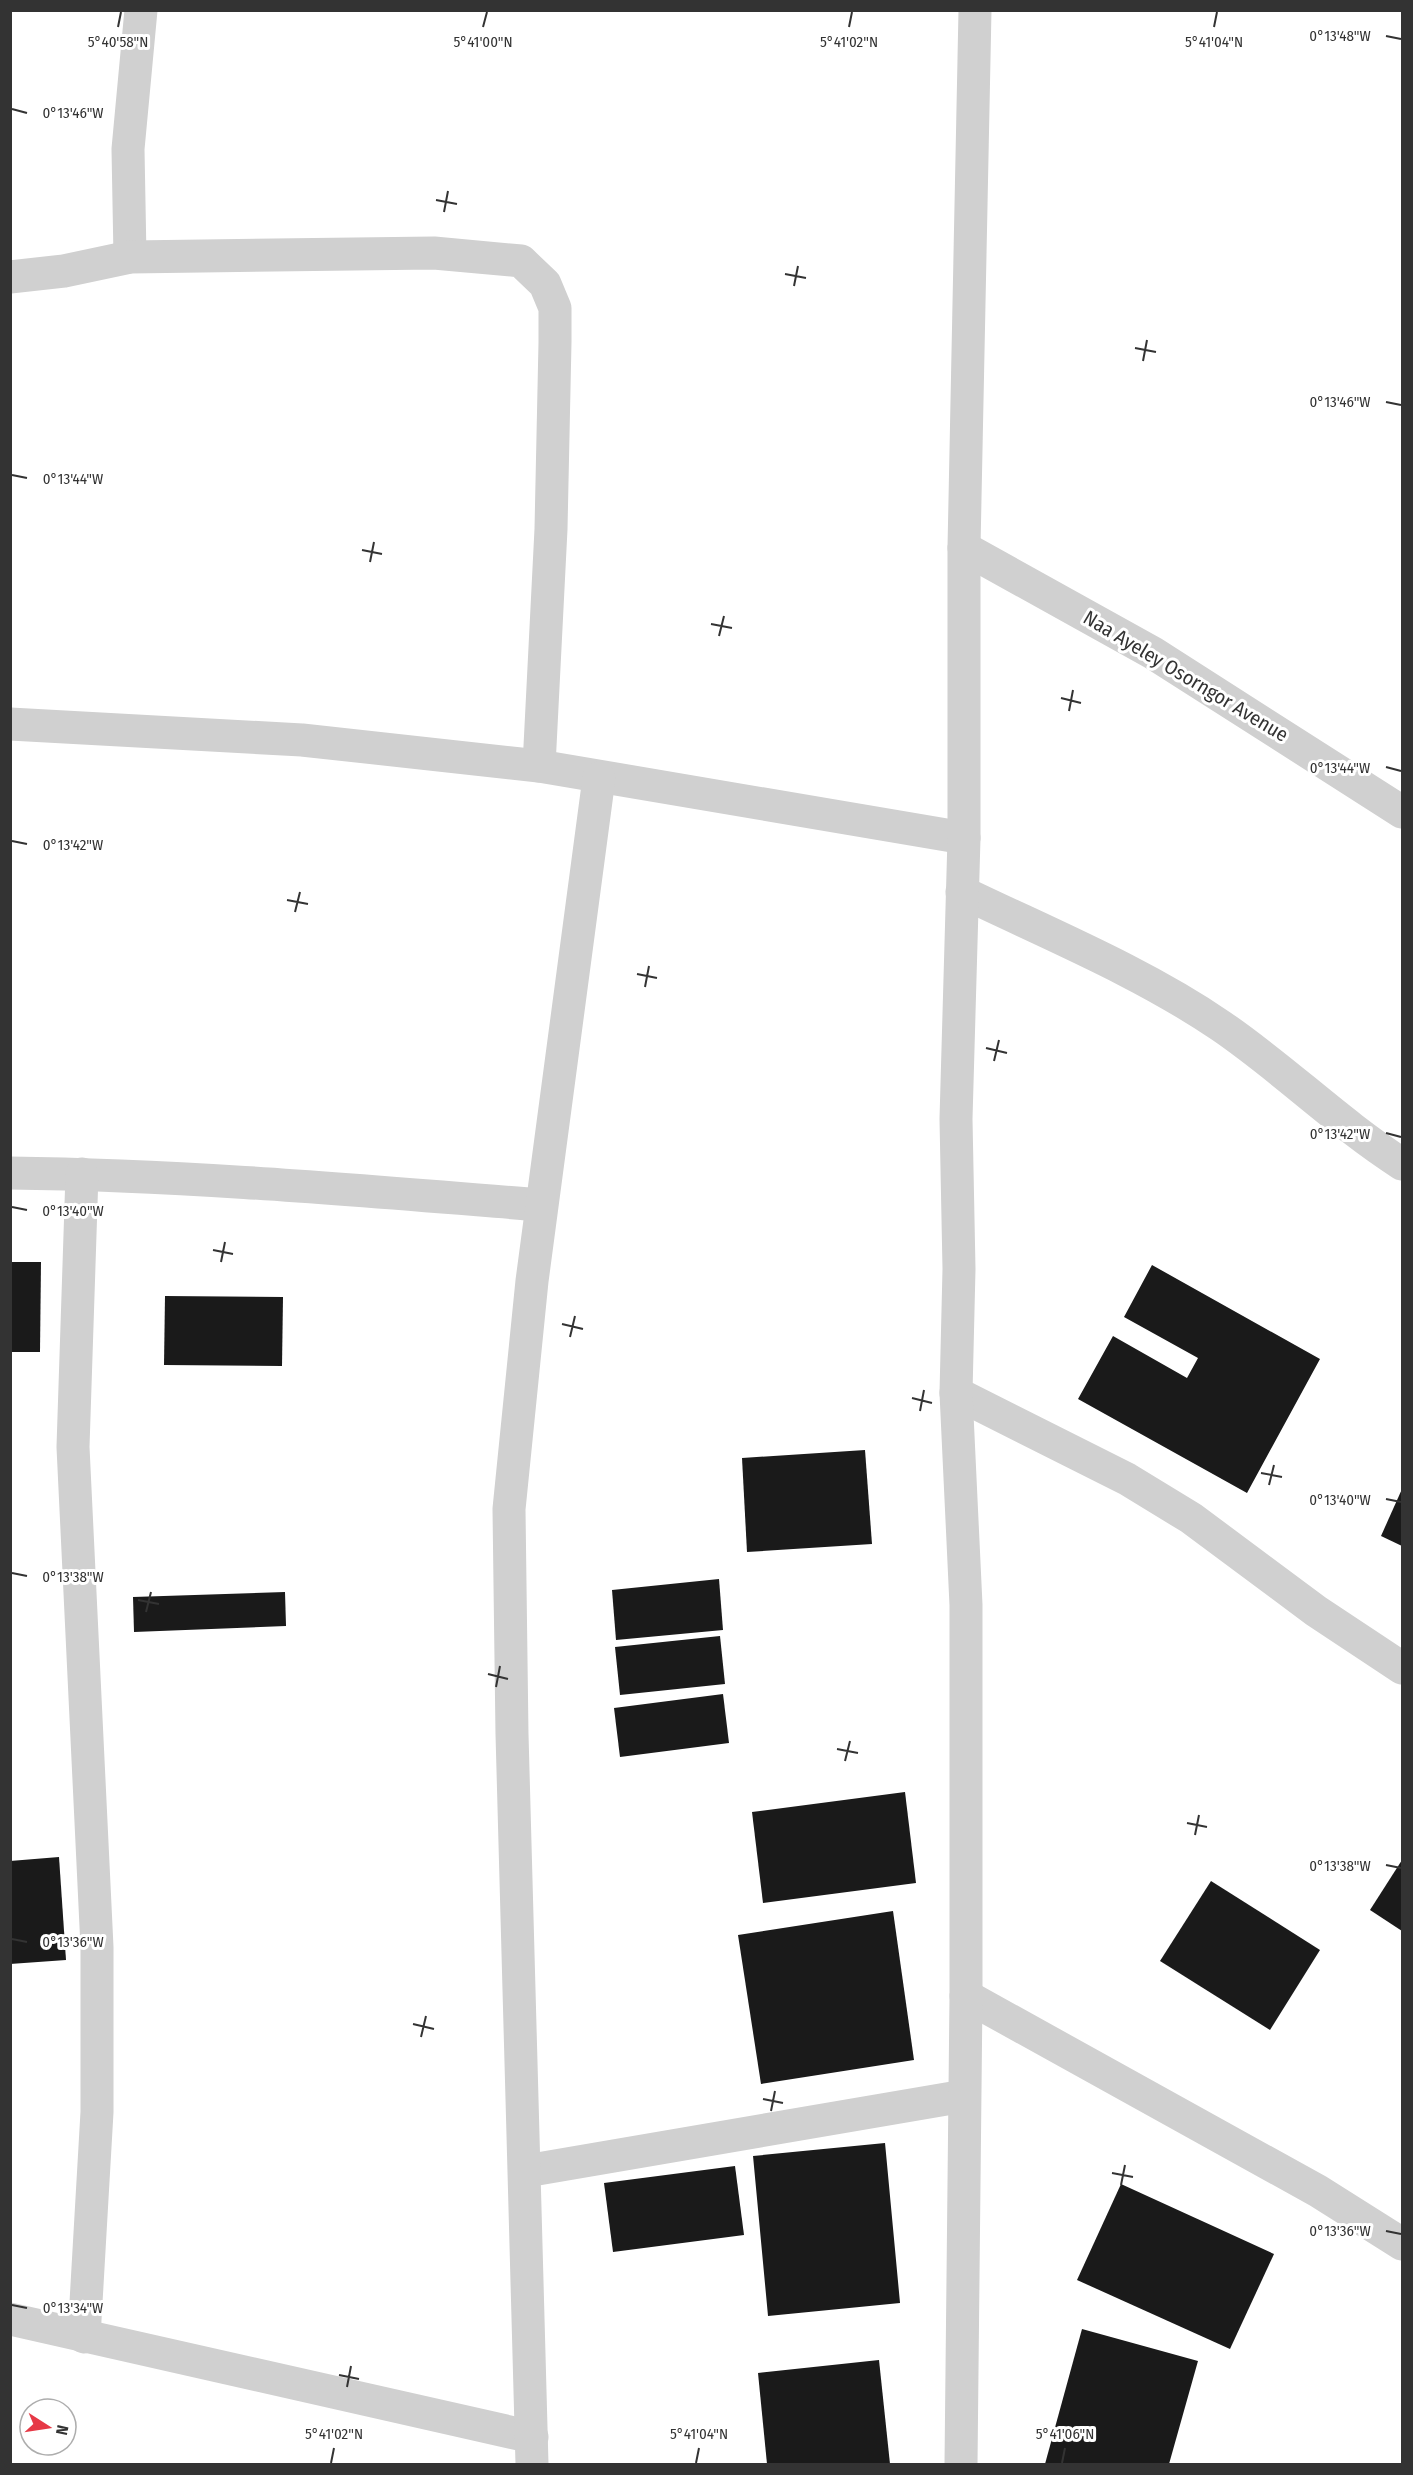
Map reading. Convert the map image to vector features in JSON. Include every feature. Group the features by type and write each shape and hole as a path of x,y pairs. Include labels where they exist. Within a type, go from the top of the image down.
{"street":[{"path":"130,257 128,149 141,10"},
{"path":"961,2464 966,1996 966,1605 956,1393 959,1269 956,1119 964,838 964,548 975,10"},
{"path":"10,277 64,271 130,257 434,253 521,261 545,284 555,308 551,529 539,766"},
{"name":"Naa Ayeley Osorngor Avenue","path":"964,548 1153,653 1402,812"},
{"path":"10,724 302,740 539,766 599,778 964,838"},
{"path":"10,2319 532,2451 526,2171 512,1734 509,1509 522,1359 599,778"},
{"path":"962,892 1134,976 1221,1025 1295,1081 1370,1143 1402,1164"},
{"path":"10,1173 82,1174 339,1189 541,1205"},
{"path":"82,1174 73,1447 97,1994 94,2202 84,2337"},
{"path":"956,1393 1127,1479 1191,1518 1316,1611 1402,1668"},
{"path":"966,1996 1318,2191 1402,2244"},
{"path":"526,2171 964,2096"}],"building":[{"path":"10,1262 41,1262 40,1352 10,1352"},
{"path":"1152,1265 1320,1359 1247,1493 1078,1399 1113,1336 1187,1378 1198,1358 1124,1317"},
{"path":"165,1296 283,1297 282,1366 164,1365"},
{"path":"865,1450 872,1544 747,1552 742,1458"},
{"path":"1402,1489 1402,1546 1381,1536"},
{"path":"719,1579 723,1630 616,1640 612,1590"},
{"path":"285,1592 286,1626 134,1632 133,1597"},
{"path":"720,1636 725,1684 620,1695 615,1647"},
{"path":"723,1694 729,1743 620,1757 614,1708"},
{"path":"905,1792 916,1883 763,1903 752,1812"},
{"path":"59,1857 66,1960 10,1964 10,1861"},
{"path":"1402,1860 1402,1931 1370,1910"},
{"path":"1211,1881 1320,1950 1270,2030 1160,1961"},
{"path":"893,1911 914,2060 761,2084 738,1935"},
{"path":"885,2143 900,2303 768,2316 753,2156"},
{"path":"735,2166 744,2235 613,2252 604,2183"},
{"path":"1121,2184 1274,2254 1230,2349 1077,2280"},
{"path":"1082,2329 1198,2361 1169,2464 1045,2464"},
{"path":"879,2360 890,2464 767,2464 758,2373"}]}
